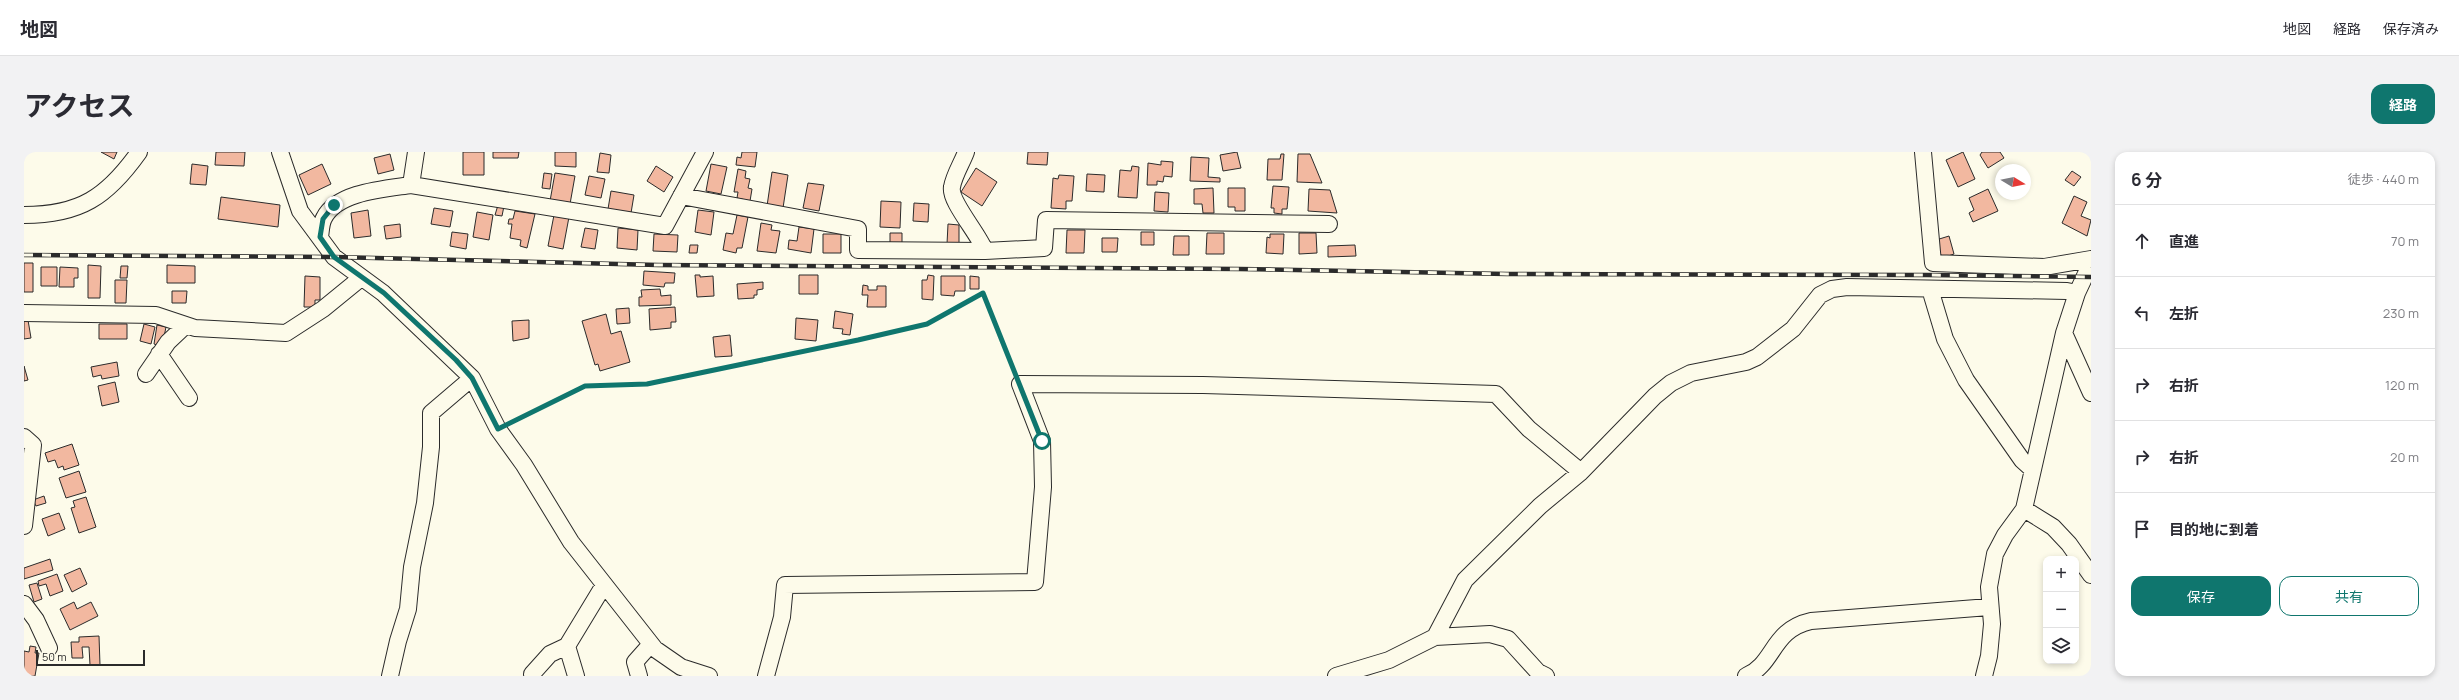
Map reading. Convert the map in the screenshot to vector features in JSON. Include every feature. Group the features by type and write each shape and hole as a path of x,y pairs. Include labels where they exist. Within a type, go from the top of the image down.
{"street":[{"path":"24,216 42,215 69,210 98,198 122,176 139,152"},
{"path":"280,152 300,211 334,257 361,278 384,293 472,378 498,429 524,465 570,542 651,644 681,667 702,675"},
{"path":"411,185 416,152"},
{"path":"320,237 323,219 334,205 366,192 411,185 665,226 705,152"},
{"path":"966,152 952,186 952,198 980,238 985,251"},
{"path":"1923,152 1933,263 2044,267 2091,259"},
{"path":"681,196 858,229 858,250 985,251 1044,248 1046,220 1329,224"},
{"path":"1984,676 1989,656 1992,630 1990,607 1990,571 1995,554 2005,535 2024,509 2064,334 2077,293 2091,263"},
{"path":"24,313 156,314 195,328 286,333 323,309 361,278"},
{"path":"1435,637 1465,580 1540,506 1581,472 1655,396 1671,383 1703,369 1735,364 1756,357 1793,329 1820,295 1832,289 1847,287 2077,293"},
{"path":"1930,289 1945,339 1966,380 2022,460 2032,469"},
{"path":"146,374 168,342 186,325"},
{"path":"2064,334 2091,392"},
{"path":"159,354 189,398"},
{"path":"390,676 398,641 408,609 412,567 425,503 431,447 431,413 472,378"},
{"path":"766,676 782,617 786,585 1035,582 1043,487 1042,441 1020,384 1203,385 1496,394 1530,429 1581,472"},
{"path":"24,437 33,445 24,526"},
{"path":"2024,509 2053,527 2069,544 2091,576"},
{"path":"532,674 550,654 567,646 604,585"},
{"path":"24,604 36,620 49,648"},
{"path":"1746,676 1755,672 1779,638 1797,624 1811,621 1990,607"},
{"path":"1336,676 1389,660 1435,637 1463,634 1498,635 1508,639 1538,672 1546,676"},
{"path":"639,676 635,662 651,644"},
{"path":"567,646 576,676"}],"path":[{"path":"498,429 585,386 647,384 927,324 983,293 1020,384"}],"building":[{"path":"101,152 117,152 114,159"},
{"path":"216,152 245,152 244,166 215,165"},
{"path":"463,152 484,152 484,175 463,175"},
{"path":"493,152 519,152 518,158 493,158"},
{"path":"555,152 576,152 576,167 555,166"},
{"path":"742,152 757,152 755,167 736,165 737,157 741,158"},
{"path":"1028,152 1048,152 1047,165 1027,164"},
{"path":"1237,152 1241,168 1223,171 1220,155"},
{"path":"1963,152 1975,179 1958,187 1946,160"},
{"path":"1982,152 2000,152 2004,158 1988,168 1980,155"},
{"path":"600,153 611,155 609,173 597,172"},
{"path":"390,154 394,170 378,174 374,158"},
{"path":"1281,154 1284,154 1282,180 1267,180 1268,159 1280,159"},
{"path":"1298,154 1310,154 1322,183 1297,182"},
{"path":"1191,157 1209,158 1208,177 1220,178 1220,182 1190,181"},
{"path":"1161,161 1173,162 1172,177 1164,176 1163,182 1157,181 1157,185 1147,185 1148,163 1161,165"},
{"path":"192,164 208,166 206,185 190,184"},
{"path":"322,164 331,184 308,195 299,175"},
{"path":"711,164 727,167 721,194 706,191"},
{"path":"656,166 673,177 664,192 647,181"},
{"path":"1132,166 1139,167 1137,198 1118,197 1120,170 1131,171"},
{"path":"976,168 997,182 982,206 961,192"},
{"path":"738,169 746,171 745,178 750,179 748,188 752,189 750,201 737,198 738,192 734,192"},
{"path":"2072,171 2081,177 2074,186 2065,180"},
{"path":"772,172 788,175 783,208 767,206"},
{"path":"544,173 552,174 550,189 542,188"},
{"path":"555,173 575,176 570,204 550,201"},
{"path":"1087,174 1105,175 1104,192 1086,191"},
{"path":"1059,175 1074,176 1072,201 1066,201 1066,209 1051,208 1053,178 1058,179"},
{"path":"589,176 605,179 601,198 585,195"},
{"path":"808,183 824,185 819,211 803,208"},
{"path":"1273,186 1289,187 1287,209 1282,209 1282,214 1274,213 1274,208 1271,208"},
{"path":"1213,188 1214,213 1203,213 1202,204 1194,204 1194,189"},
{"path":"1228,188 1245,188 1245,211 1235,211 1235,207 1228,207"},
{"path":"1309,189 1330,190 1337,213 1308,211"},
{"path":"1988,189 1998,211 1973,222 1969,213 1974,210 1969,198"},
{"path":"611,191 634,195 631,213 608,209"},
{"path":"1155,192 1169,193 1168,212 1154,211"},
{"path":"2074,196 2087,202 2081,216 2091,220 2087,236 2062,223"},
{"path":"221,197 280,205 278,227 218,219"},
{"path":"881,201 901,202 900,228 880,227"},
{"path":"914,203 929,204 928,222 913,221"},
{"path":"498,205 504,206 502,216 495,215"},
{"path":"434,208 453,211 450,227 431,224"},
{"path":"368,210 371,236 354,238 351,213"},
{"path":"698,210 714,212 711,235 695,232"},
{"path":"515,211 535,214 527,248 520,246 521,240 510,238 512,224 508,224 509,219 513,219"},
{"path":"477,212 493,215 489,240 473,237"},
{"path":"554,215 569,217 563,249 548,246"},
{"path":"737,215 748,217 742,248 737,248 736,253 723,250 726,233 733,234"},
{"path":"761,223 772,225 771,230 780,231 776,253 757,251"},
{"path":"400,224 401,237 386,239 384,226"},
{"path":"948,224 959,225 959,245 947,244"},
{"path":"799,227 814,229 811,253 788,249 789,240 797,241"},
{"path":"585,228 598,230 595,249 581,247"},
{"path":"618,228 638,230 637,250 617,248"},
{"path":"1067,230 1085,230 1084,253 1066,253"},
{"path":"452,232 468,234 466,249 450,246"},
{"path":"1141,232 1154,232 1154,245 1141,245"},
{"path":"890,233 902,233 902,244 890,244"},
{"path":"1207,233 1224,233 1224,254 1206,254"},
{"path":"1299,233 1316,233 1317,253 1299,254"},
{"path":"654,234 678,235 677,252 653,251"},
{"path":"823,234 841,234 841,253 823,253"},
{"path":"1270,234 1284,234 1283,254 1266,253 1267,237 1270,238"},
{"path":"1174,236 1189,236 1189,255 1173,255"},
{"path":"1949,236 1954,254 1942,258 1936,240"},
{"path":"1102,238 1118,238 1117,252 1102,252"},
{"path":"690,245 698,245 697,253 689,253"},
{"path":"1355,245 1356,256 1328,257 1328,246"},
{"path":"24,263 33,263 33,292 24,292"},
{"path":"88,265 101,266 100,298 88,298"},
{"path":"167,265 195,266 195,283 167,283"},
{"path":"121,266 128,266 127,278 120,278"},
{"path":"41,267 57,267 57,286 41,286"},
{"path":"60,267 78,268 78,278 74,278 74,287 59,287"},
{"path":"644,271 675,273 674,283 665,283 664,287 643,285"},
{"path":"695,275 700,275 700,277 713,276 714,296 697,297"},
{"path":"799,275 818,275 818,294 799,294"},
{"path":"928,275 934,276 933,300 922,299 922,280 927,280"},
{"path":"305,276 320,277 320,300 315,300 315,307 304,307"},
{"path":"941,276 965,276 965,291 955,291 954,296 941,295"},
{"path":"970,276 979,277 979,289 970,289"},
{"path":"115,280 127,280 126,303 115,303"},
{"path":"763,282 763,289 757,290 757,295 754,295 754,298 738,299 737,284"},
{"path":"863,285 868,286 868,290 877,290 877,286 886,286 886,307 867,307 868,295 862,295"},
{"path":"660,289 661,296 671,295 671,305 639,306 639,297 642,297 641,290"},
{"path":"172,291 187,291 186,303 172,303"},
{"path":"675,307 676,322 671,322 671,328 650,330 649,309"},
{"path":"629,308 630,323 617,324 616,309"},
{"path":"835,311 853,314 850,335 842,334 843,329 833,328"},
{"path":"606,314 611,334 621,331 630,362 600,371 598,364 595,365 582,321"},
{"path":"796,318 818,320 816,341 795,339"},
{"path":"28,320 31,338 24,339 24,321"},
{"path":"529,320 529,338 513,341 512,321"},
{"path":"99,324 127,324 127,339 99,339"},
{"path":"144,324 155,327 151,344 140,341"},
{"path":"157,325 166,327 164,337 157,345 154,344"},
{"path":"730,335 732,356 715,357 713,337"},
{"path":"117,362 119,376 102,379 101,375 93,377 91,367"},
{"path":"24,366 28,380 24,381"},
{"path":"115,382 119,402 102,406 98,386"},
{"path":"72,444 79,465 64,470 63,466 58,468 55,460 48,462 45,453"},
{"path":"79,471 86,492 66,498 59,478"},
{"path":"44,496 46,503 36,506 33,500"},
{"path":"86,497 96,527 79,533 71,508 75,507 73,501"},
{"path":"59,513 65,529 48,536 42,519"},
{"path":"50,559 53,570 24,579 24,568"},
{"path":"80,568 87,584 72,592 64,575"},
{"path":"57,574 63,591 50,596 46,584 39,586 38,581"},
{"path":"37,583 42,599 34,602 29,585"},
{"path":"74,602 77,609 91,602 98,616 70,630 60,609"},
{"path":"99,636 100,665 90,665 89,647 82,647 83,658 72,658 71,642 79,642 79,637"},
{"path":"30,646 36,647 35,653 39,653 35,676 24,676 24,651 29,652"}],"railway":[{"path":"24,255 334,257 658,265 1239,269 1507,274 2091,277"}],"route":[{"path":"334,205 323,219 320,237 334,257 361,278 384,293 456,360 472,378 498,429 585,386 647,384 927,324 983,293 1042,441"}]}
